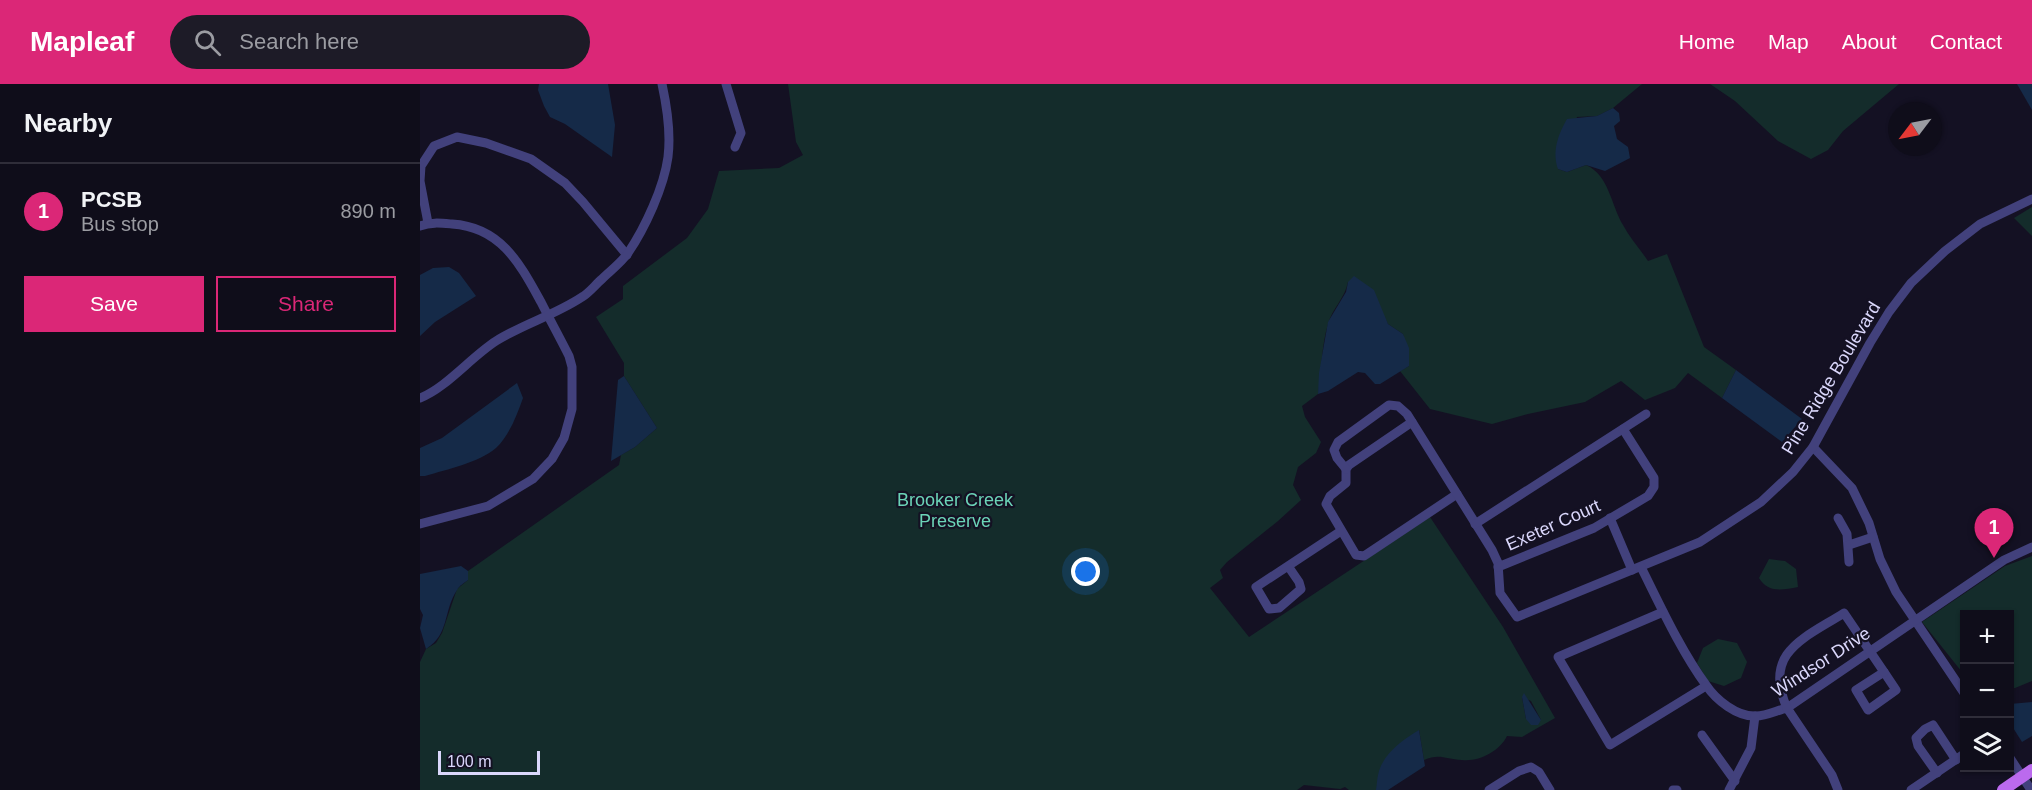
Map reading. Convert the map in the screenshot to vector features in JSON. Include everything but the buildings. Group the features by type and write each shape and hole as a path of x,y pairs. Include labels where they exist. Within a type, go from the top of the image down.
{"main road":[{"path":"2003,790 2027,774"}],"street":[{"path":"420,398 444,383 486,347 504,335 548,316 584,296 627,255 657,195 668,157 667,106 662,84"},
{"path":"726,84 741,133 735,147"},
{"path":"420,524 488,506 533,479 552,459 564,438 572,409 572,367 569,356 519,262 500,242 479,230 457,224 424,225 421,166 434,146 458,137 486,143 531,159 565,183 584,202 627,255"},
{"name":"Pine Ridge Boulevard","path":"1498,567 1500,593 1516,617 1700,542 1761,502 1793,472 1813,447 1870,343 1889,312 1911,283 1946,250 1980,224 2032,199"},
{"path":"1457,494 1364,556 1356,555 1326,504 1330,496 1346,483 1346,469 1334,450 1338,442 1389,405 1398,406 1407,414 1457,494 1475,524 1492,550 1498,567"},
{"name":"Exeter Court","path":"1475,524 1646,414"},
{"path":"1346,469 1412,422"},
{"name":"Exeter Court","path":"1498,567 1594,528 1648,496 1654,487 1654,478 1623,429"},
{"path":"1813,447 1852,488 1869,523 1880,559 1896,592 1960,686"},
{"path":"1610,518 1636,569 1706,686 1720,701 1739,712 1755,716 1750,748 1729,790"},
{"path":"1838,518 1845,527 1849,544 1849,562"},
{"path":"1288,566 1301,589 1279,608 1269,609 1256,587 1341,531"},
{"path":"1849,544 1873,537"},
{"name":"Windsor Drive","path":"1755,716 1787,708 2004,560 2032,547"},
{"path":"1663,612 1558,657 1610,745 1706,686"},
{"path":"1838,790 1832,775 1787,708 1780,684 1781,666 1787,652 1844,613 1870,651 1884,672 1896,690 1868,710 1856,690 1884,672"},
{"path":"1937,773 1918,746 1916,738 1925,729 1933,725 1956,760"},
{"path":"1702,735 1735,781"},
{"path":"1911,790 1960,757"},
{"path":"2014,762 2027,774 2031,790"},
{"path":"1489,790 1519,771 1531,767 1539,772 1550,790"}],"green space":[{"name":"Brooker Creek Preserve","path":"788,84 1642,84 1613,108 1597,116 1577,117 1558,169 1567,172 1586,165 1600,176 1623,225 1648,261 1667,254 1704,347 1736,370 1722,398 1688,373 1675,388 1645,400 1621,381 1585,402 1492,424 1430,409 1400,371 1409,366 1403,334 1388,324 1381,311 1348,282 1328,324 1318,394 1302,406 1305,417 1321,442 1316,453 1298,467 1293,485 1301,500 1227,562 1220,570 1223,578 1210,588 1249,637 1430,517 1503,627 1555,718 1522,737 1507,736 1494,751 1482,757 1469,760 1438,757 1424,760 1419,730 1376,790 1349,790 1345,787 1340,789 1304,785 1297,790 420,790 420,662 426,649 436,643 442,633 457,589 468,580 468,571 619,465 621,455 635,447 657,428 624,376 624,363 596,317 623,299 623,286 687,238 708,209 719,171 779,168 803,155 796,142","holes":["1522,697 1531,701 1541,720 1526,719"]},
{"path":"1710,84 1899,84 1843,131 1828,150 1811,159 1778,141 1735,101"},
{"path":"2032,207 2032,236 2014,218"},
{"path":"2032,556 2032,681 2014,688 2014,610 1960,610 1960,670 1922,622 2005,566"},
{"path":"1769,559 1785,561 1796,569 1798,587 1776,589 1763,583 1759,578"},
{"path":"1718,639 1737,643 1747,662 1741,678 1724,686 1708,681 1697,663 1703,648"}],"water":[{"path":"539,84 608,84 615,125 612,157 565,124 550,117 538,90"},
{"path":"2017,84 2032,84 2032,110"},
{"path":"1613,108 1619,113 1620,121 1614,126 1617,139 1628,147 1630,158 1605,171 1586,165 1567,172 1558,169 1557,143 1567,119 1597,116"},
{"path":"449,267 459,273 476,296 435,322 420,336 420,275 433,268"},
{"path":"1354,276 1374,290 1388,324 1403,334 1409,348 1409,366 1380,384 1375,384 1365,373 1358,372 1328,391 1318,394 1319,373 1328,322 1346,292 1348,282"},
{"path":"1736,370 1802,419 1782,442 1722,398"},
{"path":"624,376 657,428 635,447 611,461 618,380"},
{"path":"517,383 523,398 509,431 496,448 472,462 420,476 420,448 442,438"},
{"path":"461,566 468,571 468,580 459,587 453,598 439,636 426,649 420,628 423,615 420,609 420,574"},
{"path":"1524,693 1541,720 1538,725 1531,725 1526,719 1522,697"},
{"path":"2032,702 2032,736 2022,742 2014,729 2014,704"},
{"path":"1419,730 1425,766 1388,790 1376,790 1379,771 1390,752"}],"place":[{"name":"PCSB","path":"1994,558"}]}
